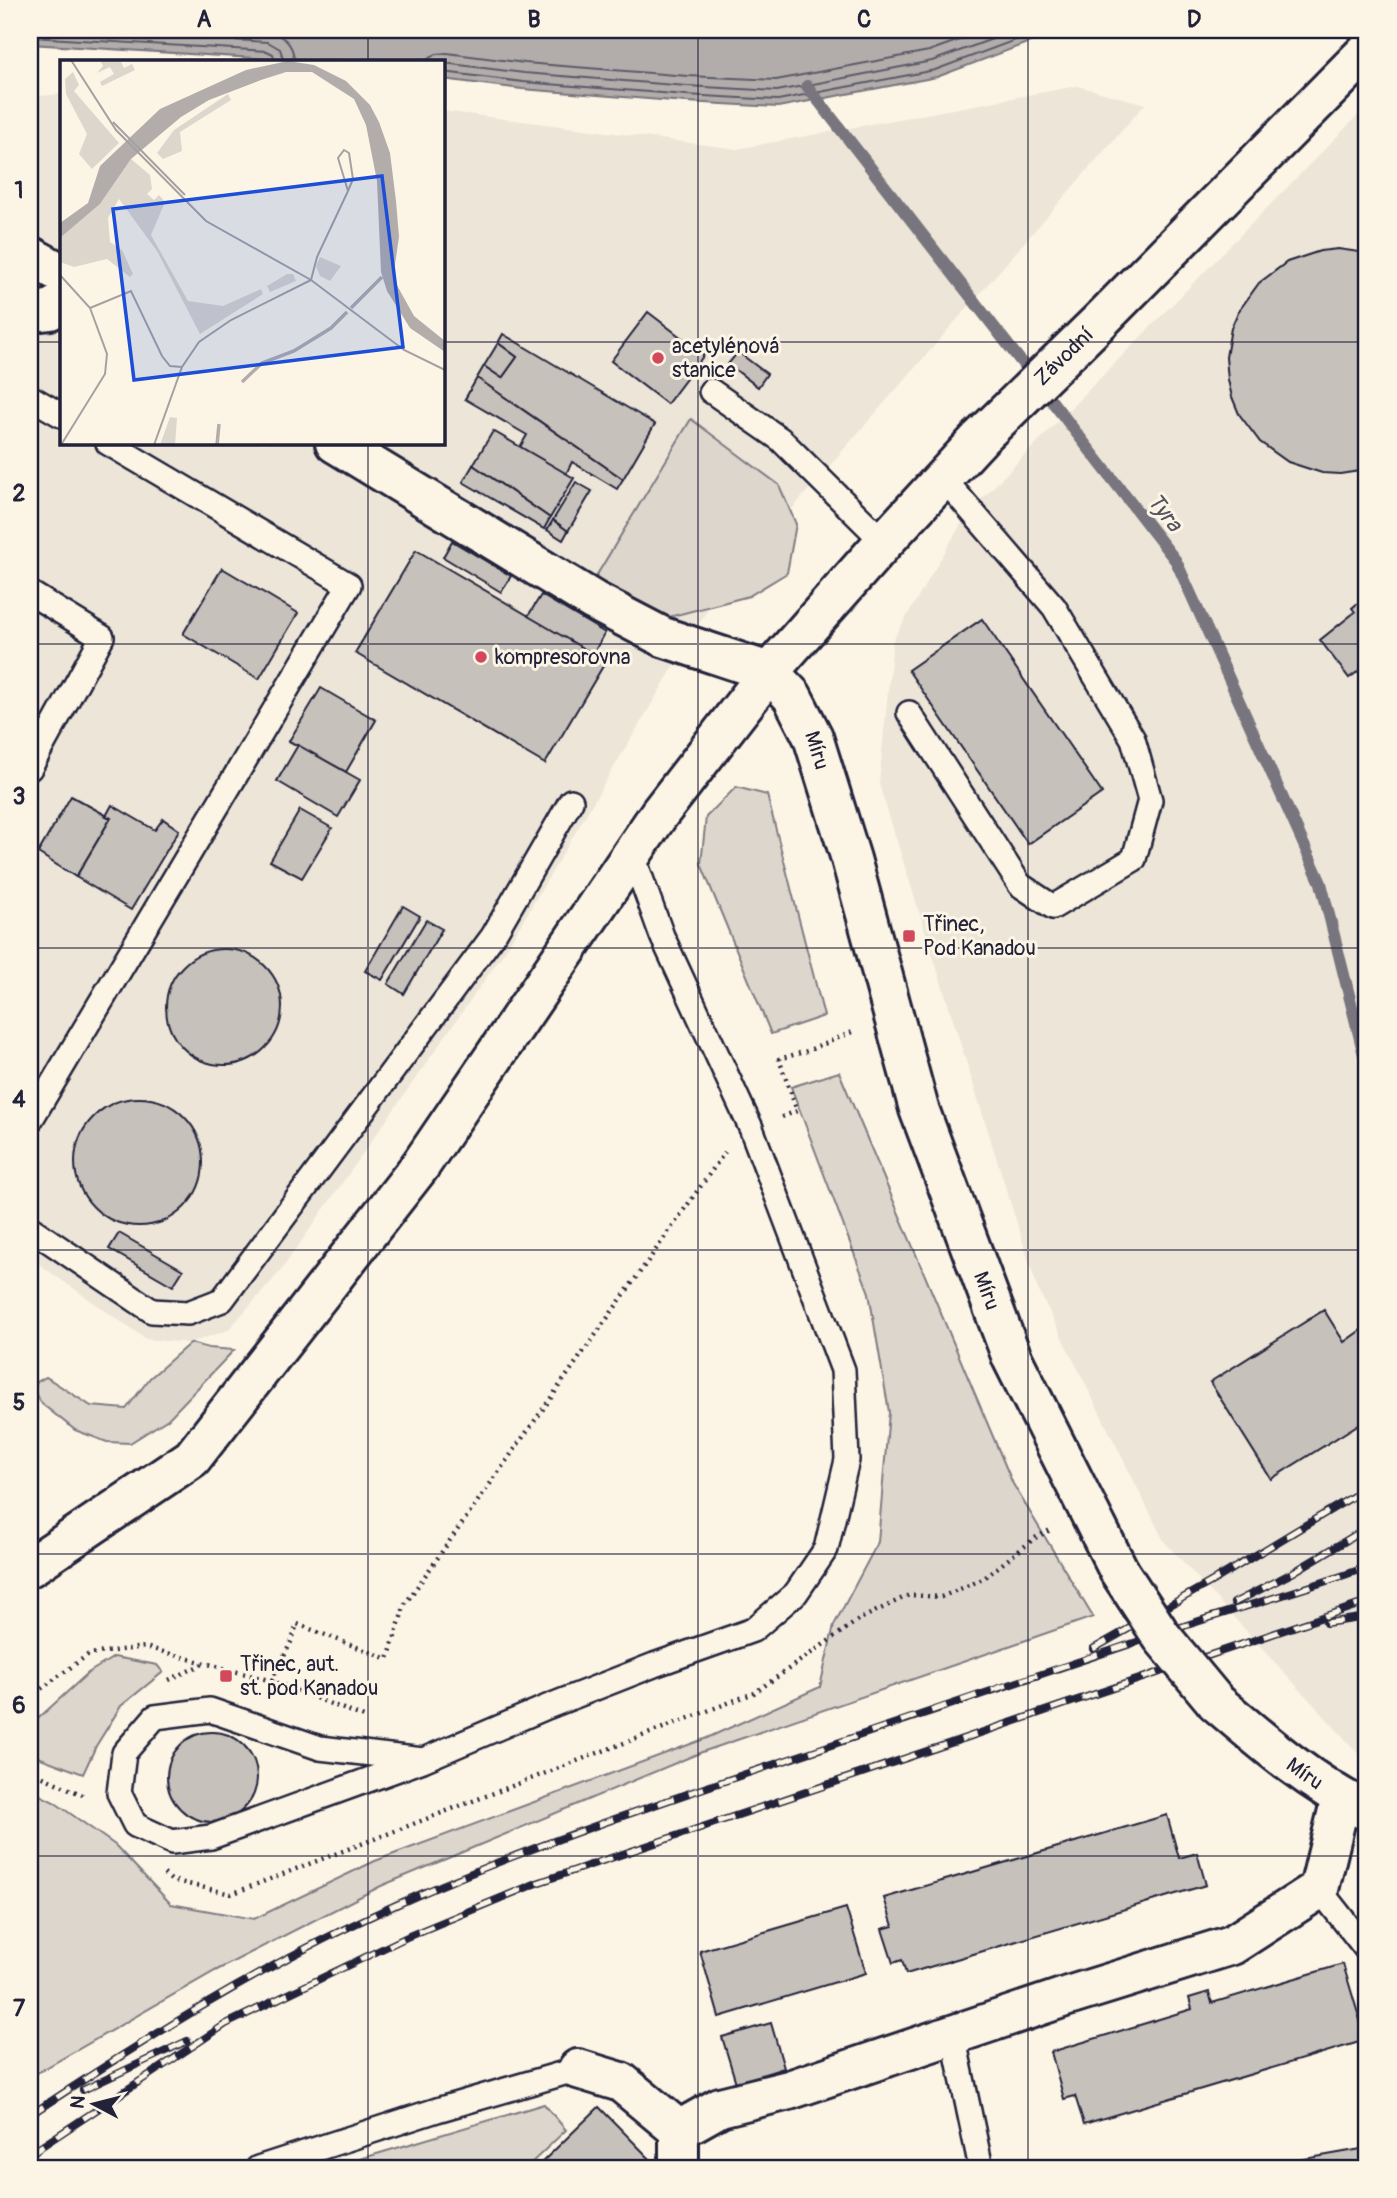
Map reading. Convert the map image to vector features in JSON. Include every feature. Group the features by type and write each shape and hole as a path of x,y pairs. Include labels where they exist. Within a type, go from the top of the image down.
{"street":[{"name":"Závodní","path":"30,1567 192,1458 420,1166 659,814 769,671 979,438 1100,321 1367,51"},
{"path":"30,256 60,272"},
{"path":"30,312 50,310 60,304"},
{"path":"337,444 594,601 663,637 769,671"},
{"name":"Míru","path":"769,671 792,696 813,737 855,872 919,1109 1012,1358 1119,1571 1161,1637 1216,1702 1285,1761 1354,1805"},
{"path":"680,2130 720,2107 789,2090 1232,1945 1319,1889 1354,1805"},
{"path":"578,2069 621,2082 680,2130"},
{"path":"679,2168 680,2130"}],"lane":[{"path":"710,391 780,439 884,542"},
{"path":"30,397 60,414"},
{"path":"31,1116 349,585 110,444"},
{"path":"909,713 1020,885 1053,907 1134,859 1150,800 1133,738 1054,607 943,478"},
{"path":"30,593 102,637 30,768"},
{"path":"30,1228 152,1311 188,1313 222,1300 493,936 571,802"},
{"path":"423,1760 320,1748 210,1710 155,1717 124,1753 119,1793 135,1825 172,1842 211,1837 423,1760 571,1698 753,1630 796,1593 826,1549 847,1460 843,1370 751,1128 663,936 632,856"},
{"path":"1319,1889 1367,1950"},
{"path":"953,2035 981,2168"},
{"path":"258,2168 437,2109 578,2069"}],"path":[{"path":"272,1681 297,1624 388,1659 405,1604 719,1158 751,1128 797,1111 779,1059 816,1047"},
{"path":"161,1871 170,1880 231,1894 754,1693 860,1619 909,1595 941,1597 983,1579 1035,1538"},
{"path":"30,1771 89,1799"}],"shaded area":[{"path":"1077,86 1145,104 715,597 505,951 279,1273 228,1330 190,1343 146,1339 30,1258 30,97 60,94 60,444 444,444 444,111 737,149"},
{"path":"1367,106 1367,1755 1358,1753 1164,1541 1037,1287 879,784 893,640 967,514"},
{"path":"691,419 779,485 796,524 787,573 749,596 665,618 595,578"},
{"path":"736,787 767,795 824,1016 771,1034 701,864 706,817"},
{"path":"839,1072 1013,1484 1093,1617 702,1752 381,1886 215,1971 30,2077 30,1790 54,1802 115,1845 171,1904 254,1919 375,1861 707,1738 820,1687 834,1625 878,1542 889,1412 869,1293 791,1087"},
{"path":"190,1343 234,1350 168,1419 130,1443 107,1442 75,1430 42,1404 33,1390 37,1382 46,1377 91,1406 126,1409 150,1378"},
{"path":"114,1657 157,1665 163,1672 121,1706 96,1746 83,1774 30,1754 30,1726 88,1673"},
{"path":"544,2104 566,2130 526,2168 337,2168 340,2165"}],"water":[{"path":"30,30 1062,30 937,77 778,107 522,89 444,79 444,60 286,60 30,44"}],"building":[{"path":"1338,249 1367,253 1367,470 1340,474 1322,473 1288,462 1260,442 1239,414 1232,397 1226,357 1231,328 1238,312 1259,283 1287,262 1320,251"},
{"name":"acetylénová stanice","path":"648,312 704,355 667,404 611,361"},
{"path":"503,334 655,424 623,479 477,378 484,366 502,378 517,357 498,343"},
{"path":"498,343 517,357 502,378 484,366"},
{"path":"738,352 767,374 758,387 728,364"},
{"path":"477,378 623,479 617,489 572,462 566,474 520,447 527,435 465,399"},
{"path":"493,431 574,478 550,518 473,465"},
{"path":"473,465 550,518 544,529 463,482"},
{"path":"576,482 592,491 568,531 553,520"},
{"path":"553,520 568,531 563,540 547,530"},
{"path":"452,541 511,576 501,592 443,557"},
{"name":"kompresorovna","path":"416,550 606,661 545,764 355,653"},
{"path":"222,568 298,613 259,679 183,634"},
{"path":"1367,588 1367,665 1349,678 1320,640 1355,612 1352,608 1365,597 1361,593"},
{"path":"541,595 605,633 593,654 528,616"},
{"path":"982,619 1102,793 1028,844 908,670"},
{"path":"321,688 376,720 346,772 289,741"},
{"path":"298,745 360,780 338,817 277,781"},
{"path":"71,796 111,818 76,877 38,853"},
{"path":"112,805 155,830 163,819 179,830 131,910 76,877 111,818 106,816"},
{"path":"300,810 332,828 302,878 270,861"},
{"path":"403,906 420,916 382,980 365,971"},
{"path":"426,920 442,929 404,994 388,984"},
{"path":"224,949 246,954 265,966 277,985 282,1007 277,1029 265,1048 246,1060 224,1065 202,1060 183,1048 171,1029 166,1007 171,985 183,966 202,954"},
{"path":"139,1098 164,1103 184,1117 198,1137 203,1162 198,1187 184,1207 164,1221 139,1226 114,1221 94,1207 80,1187 75,1162 80,1137 94,1117 114,1103"},
{"path":"119,1233 183,1270 173,1286 109,1249"},
{"path":"1324,1310 1344,1342 1361,1330 1367,1341 1367,1419 1271,1479 1210,1382"},
{"path":"212,1732 229,1735 244,1745 254,1760 257,1777 254,1794 244,1809 229,1819 212,1822 195,1819 180,1809 170,1794 167,1777 170,1760 180,1745 195,1735"},
{"path":"1167,1815 1179,1858 1197,1853 1206,1885 906,1974 902,1960 893,1963 882,1929 893,1926 884,1898"},
{"path":"846,1908 866,1973 719,2017 700,1951"},
{"path":"1343,1964 1366,2040 1084,2124 1075,2096 1064,2099 1051,2052 1192,2009 1189,1998 1209,1992 1212,2003"},
{"path":"771,2023 784,2068 736,2083 722,2037"},
{"path":"599,2107 654,2163 648,2168 536,2168"},
{"path":"1367,2148 1367,2168 1253,2168"}],"waterway":[{"name":"Tyra","path":"807,86 1176,561 1321,883 1367,1067"}],"railway":[{"path":"1093,1649 1367,1488"},
{"path":"1234,1603 1292,1573 1367,1528"},
{"path":"30,2115 254,1976 348,1927 442,1885 582,1830 677,1797 1135,1642 1367,1567"},
{"path":"30,2154 226,2024 409,1936 537,1883 1367,1602"},
{"path":"1326,1623 1367,1617"},
{"path":"83,2090 187,2041"}],"place":[{"name":"acetylénová stanice","path":"658,358"},
{"name":"kompresorovna","path":"481,657"},
{"name":"Třinec, Pod Kanadou","path":"909,936"},
{"name":"Třinec, aut. st. pod Kanadou","path":"226,1676"}]}
